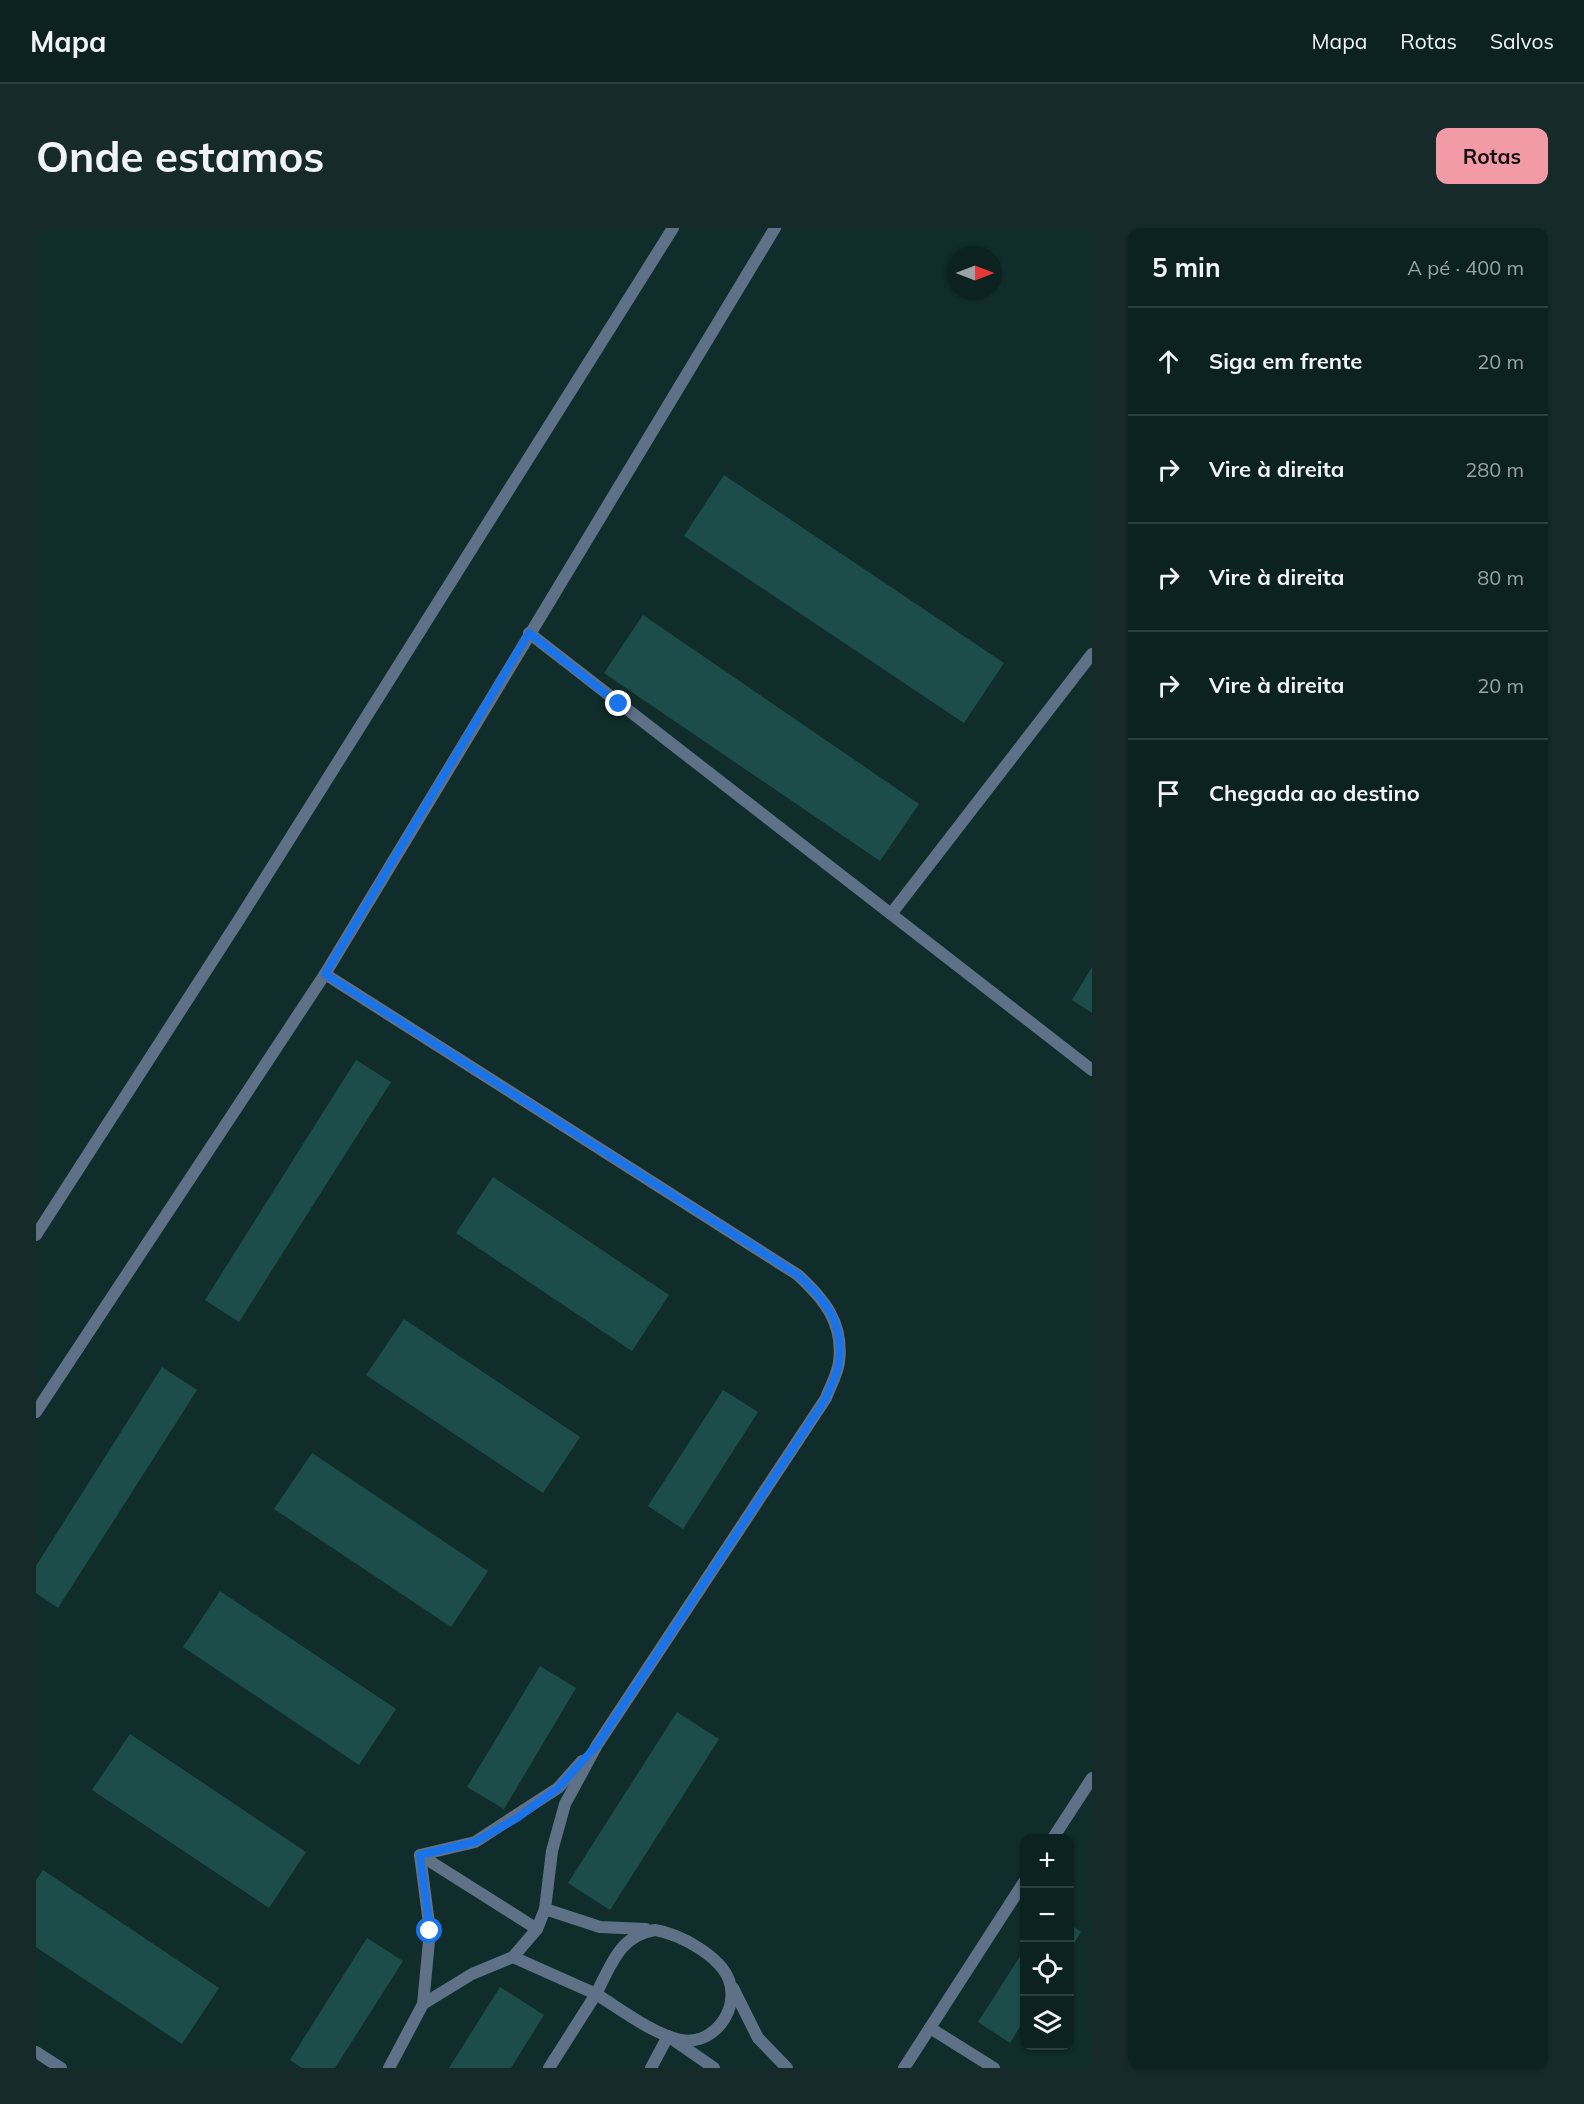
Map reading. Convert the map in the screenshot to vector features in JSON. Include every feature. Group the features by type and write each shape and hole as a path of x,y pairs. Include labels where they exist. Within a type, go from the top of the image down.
{"lane":[{"path":"36,1235 240,918 673,228"},
{"path":"36,1412 325,974 775,228"},
{"path":"529,633 1092,1070"},
{"path":"891,914 1092,654"},
{"path":"325,974 798,1275 823,1298 837,1327 839,1362 826,1398 597,1745 565,1804 552,1851 545,1908 537,1929 513,1957 472,1974 423,2004"},
{"path":"420,1855 475,1842 517,1818 558,1788 597,1745"},
{"path":"1056,1834 1092,1778"},
{"path":"420,1855 537,1929"},
{"path":"389,2068 423,2004 430,1931 420,1855"},
{"path":"904,2068 1020,1888"},
{"path":"545,1908 600,1927 669,1932 713,1959 723,1969 758,2038 787,2068"},
{"path":"549,2068 596,1994 619,1948 641,1932 655,1930"},
{"path":"513,1957 596,1994 668,2037 714,2068"},
{"path":"668,2037 683,2041 699,2039 713,2033 724,2022 730,2009 732,1995 729,1981"},
{"path":"930,2028 994,2068"},
{"path":"651,2068 668,2037"},
{"path":"36,2052 61,2068"}],"building":[{"path":"724,475 1004,663 964,723 684,536"},
{"path":"643,615 919,804 880,861 604,673"},
{"path":"1092,967 1092,1013 1072,1000"},
{"path":"356,1060 391,1082 239,1322 205,1300"},
{"path":"493,1177 669,1295 632,1351 456,1233"},
{"path":"404,1319 580,1437 543,1493 366,1375"},
{"path":"162,1367 197,1390 58,1608 36,1593 36,1566"},
{"path":"723,1390 758,1412 683,1529 648,1506"},
{"path":"312,1453 488,1571 451,1627 274,1509"},
{"path":"220,1591 396,1709 359,1765 183,1647"},
{"path":"540,1666 576,1688 504,1809 467,1787"},
{"path":"677,1712 719,1739 610,1910 568,1883"},
{"path":"130,1734 306,1852 269,1908 92,1790"},
{"path":"43,1870 219,1988 182,2044 36,1947 36,1880"},
{"path":"1074,1927 1081,1932 1074,1943"},
{"path":"367,1938 403,1961 335,2068 302,2068 290,2060"},
{"path":"1020,1956 1020,2027 1010,2043 978,2022"},
{"path":"500,1987 544,2015 511,2068 449,2068"}],"route":[{"path":"430,1931 420,1855 475,1842 517,1818 558,1788 597,1745 826,1398 839,1362 837,1327 823,1298 798,1275 325,974 529,633 619,704"}]}
